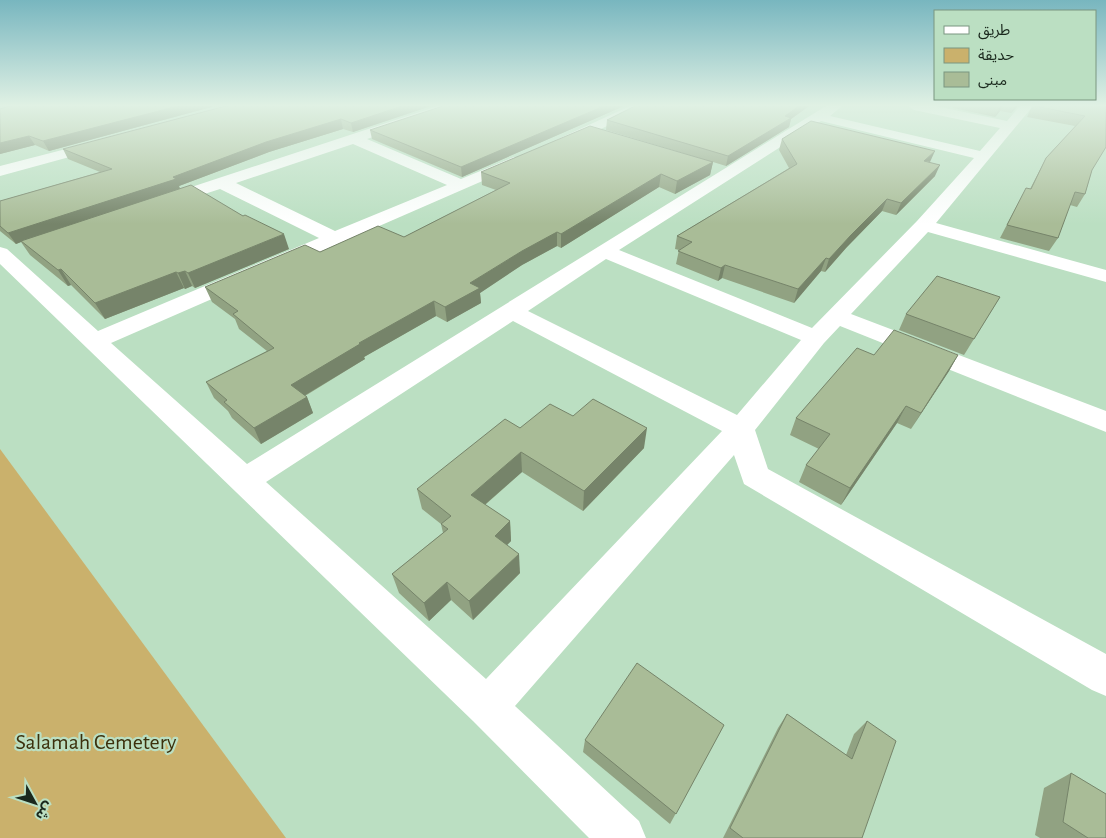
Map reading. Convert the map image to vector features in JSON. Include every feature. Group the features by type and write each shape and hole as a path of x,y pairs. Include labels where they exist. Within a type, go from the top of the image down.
{"street":[{"path":"0,171 95,145"},
{"path":"149,208 336,145"},
{"path":"368,145 462,185"},
{"path":"547,148 554,145"},
{"path":"244,481 512,312 604,251 718,170 765,145"},
{"path":"945,145 984,156"},
{"path":"487,707 741,429 816,338 924,225 994,145"},
{"path":"95,341 530,156"},
{"path":"222,183 334,238"},
{"path":"924,225 1106,276"},
{"path":"604,251 816,338"},
{"path":"8,253 95,341 487,707 622,838"},
{"path":"512,312 741,429 755,476 1106,676"},
{"path":"838,317 1106,422"}],"green space":[{"name":"Salamah Cemetery","path":"0,449 286,838 0,838"}],"building":[{"path":"78,145 258,145 173,177 176,179 8,233 0,226 0,201 112,169 63,149"},
{"path":"407,145 512,145 461,167"},
{"path":"545,145 655,145 713,162 677,181 661,174 561,234 557,232 470,283 480,288 445,307 434,301 359,343 291,385 307,397 254,428 224,402 227,400 206,382 274,348 233,314 238,311 205,287 305,245 320,252 378,226 404,237 510,183 481,172"},
{"path":"691,145 746,145 728,156"},
{"path":"786,145 911,145 935,151 924,161 940,165 901,203 887,199 829,259 826,258 798,289 725,265 721,268 678,251 692,242 677,236 797,164"},
{"path":"1058,145 1106,145 1092,170 1085,194 1075,192 1058,238 1007,225 1026,188 1031,189 1046,158"},
{"path":"191,185 243,216 245,215 284,234 188,273 185,271 176,272 95,303 61,269 58,270 21,241"},
{"path":"937,276 1000,297 974,339 906,314"},
{"path":"894,330 958,355 921,413 906,406 850,488 806,465 830,434 796,418 857,348 874,355"},
{"path":"593,399 647,428 584,491 521,452 471,495 510,521 495,536 519,554 469,601 447,582 424,603 392,574 448,529 441,524 451,516 417,489 505,419 520,428 550,404 573,416"},
{"path":"637,663 724,725 676,814 585,740"},
{"path":"787,714 852,759 867,721 896,741 862,838 743,838 730,828"},
{"path":"1071,773 1106,794 1106,838 1088,838 1063,822"}]}
